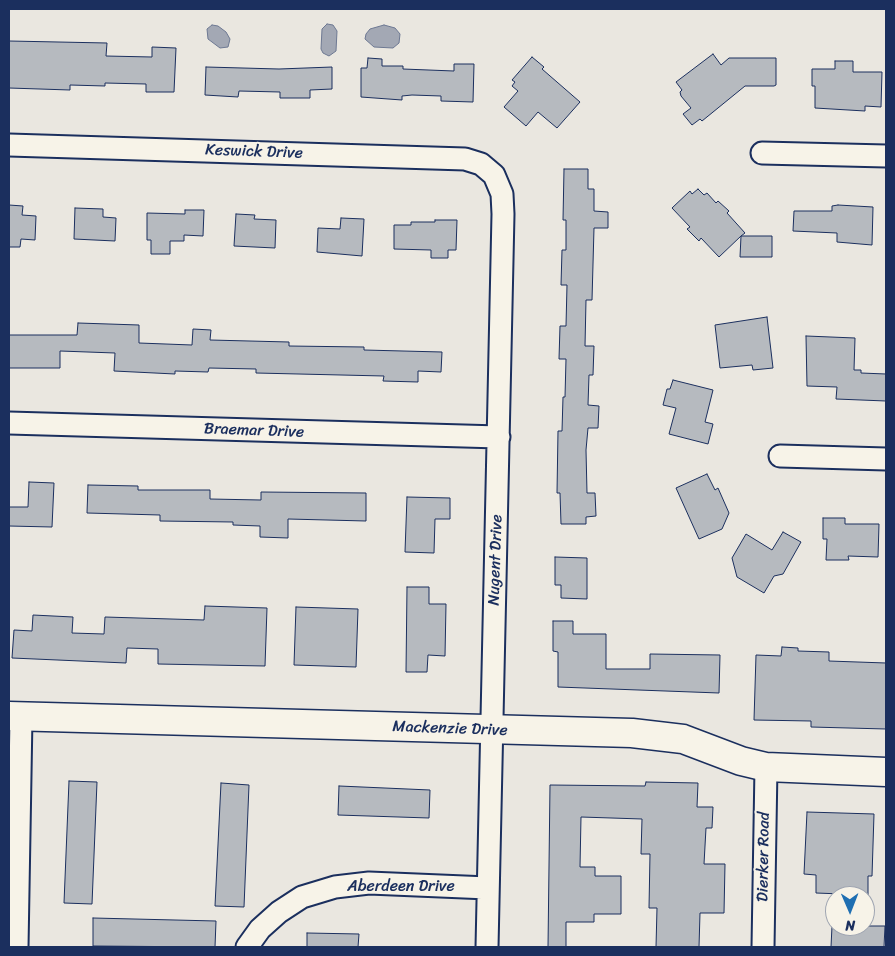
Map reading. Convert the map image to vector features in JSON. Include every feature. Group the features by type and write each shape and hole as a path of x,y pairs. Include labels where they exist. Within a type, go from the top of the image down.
{"street":[{"name":"Keswick Drive","path":"9,145 465,159 481,164 494,175"},
{"path":"762,153 886,156"},
{"name":"Nugent Drive","path":"486,947 503,214 502,194 494,175"},
{"name":"Braemar Drive","path":"9,423 499,437"},
{"path":"780,456 886,459"},
{"path":"15,716 17,947"},
{"name":"Mackenzie Drive","path":"15,716 657,736 683,739 741,761 766,767 886,772"},
{"name":"Dierker Road","path":"763,947 766,767"},
{"name":"Aberdeen Drive","path":"247,947 260,929 279,912 302,897 336,887 369,883 488,888"}],"shaded area":[{"path":"327,24 333,25 337,31 336,51 329,56 323,53 321,49 322,29"},
{"path":"212,25 218,26 226,32 230,39 228,47 220,48 208,39 207,29"},
{"path":"384,25 395,28 400,34 399,43 393,48 374,47 365,39 370,29"}],"building":[{"path":"9,41 107,43 106,56 152,57 152,47 176,48 174,92 146,92 146,84 105,83 105,86 70,85 70,90 9,88"},
{"path":"713,54 721,65 729,58 776,58 776,85 745,86 702,121 700,119 692,125 683,114 691,108 681,96 680,92 682,90 676,82"},
{"path":"532,57 544,67 542,69 580,102 557,128 538,112 526,126 504,107 518,91 512,86 515,82 512,80"},
{"path":"368,58 382,59 382,66 403,66 403,69 454,71 454,64 474,64 473,102 441,101 441,96 402,96 402,100 361,97 361,68 367,68"},
{"path":"835,61 853,61 853,72 882,72 881,107 865,106 865,111 815,108 815,86 812,86 812,69 835,69"},
{"path":"206,67 279,69 332,67 332,89 310,90 310,98 280,98 280,92 239,91 238,97 205,95"},
{"path":"564,169 588,169 588,189 594,189 594,211 608,212 608,228 594,228 592,300 586,300 585,346 594,346 593,375 589,375 588,405 599,406 598,428 588,428 586,450 587,493 595,493 596,516 586,517 586,524 561,524 560,493 557,493 558,431 562,431 566,359 559,359 560,326 566,326 567,285 561,285 562,250 566,250 566,220 563,220"},
{"path":"698,189 704,195 707,193 716,203 718,201 729,211 727,213 745,233 719,257 701,238 699,241 687,229 690,227 672,208 690,191 692,194"},
{"path":"9,205 23,206 22,215 36,216 35,240 21,239 20,247 9,247"},
{"path":"832,206 873,207 872,245 837,242 837,233 793,231 794,211 832,211"},
{"path":"75,208 103,209 103,217 116,218 115,241 74,239"},
{"path":"185,210 204,210 203,236 184,235 184,241 170,241 170,254 151,254 151,240 147,240 147,213 185,214"},
{"path":"236,214 255,215 254,219 276,220 275,248 234,246"},
{"path":"341,218 364,219 362,256 317,252 318,228 340,229"},
{"path":"435,220 457,220 456,250 448,250 448,258 431,258 431,250 394,249 394,225 411,225 411,222 435,222"},
{"path":"741,236 772,236 772,257 740,257"},
{"path":"767,317 773,368 753,370 752,365 720,368 715,325"},
{"path":"78,323 139,325 139,343 192,345 193,329 211,330 210,340 289,342 289,346 364,347 364,350 442,352 441,372 418,371 418,382 383,381 384,376 256,373 256,369 209,368 208,372 175,371 175,374 114,371 115,353 60,351 60,368 9,368 9,335 77,335"},
{"path":"806,336 855,338 854,370 861,370 861,373 886,374 886,401 836,399 837,387 807,386"},
{"path":"673,380 713,390 705,422 713,424 708,444 669,434 676,408 663,405 667,389 670,389"},
{"path":"707,474 715,490 718,488 729,513 722,529 699,539 676,488"},
{"path":"29,482 54,483 52,527 9,526 9,507 28,507"},
{"path":"88,485 138,486 138,490 210,490 210,499 261,500 261,492 366,493 366,521 288,519 288,538 260,537 260,526 233,525 233,522 160,521 160,515 87,513"},
{"path":"407,497 450,498 450,519 435,519 434,553 405,552"},
{"path":"823,518 845,518 845,524 879,524 878,557 848,556 849,560 826,560 827,539 823,539"},
{"path":"783,532 801,542 783,574 774,576 764,593 737,577 732,558 746,534 772,550"},
{"path":"555,557 587,558 587,599 561,598 561,585 555,585"},
{"path":"407,587 429,587 429,604 446,604 445,656 428,655 427,672 406,672"},
{"path":"205,606 267,608 265,666 158,664 158,649 127,648 126,663 12,658 14,630 32,631 33,615 73,617 72,633 104,634 105,617 204,620"},
{"path":"296,607 358,609 356,667 294,665"},
{"path":"553,621 573,621 573,634 606,634 606,669 650,669 650,654 720,655 719,693 558,687 558,652 553,651"},
{"path":"782,647 798,648 798,651 829,652 829,661 886,663 886,729 811,727 811,721 754,720 756,655 781,656"},
{"path":"69,781 97,782 92,904 64,903"},
{"path":"646,782 698,783 697,807 713,807 712,828 706,828 704,864 725,864 724,913 700,913 699,947 656,947 657,908 649,908 650,854 641,854 642,819 581,817 580,867 595,867 595,876 621,876 621,914 594,914 594,922 566,922 566,947 548,947 550,785 645,786"},
{"path":"221,783 249,785 244,907 215,906"},
{"path":"339,786 430,790 429,818 338,815"},
{"path":"807,812 874,814 872,876 868,876 868,886 825,886 825,893 816,893 816,875 804,874"},
{"path":"93,918 216,921 215,947 93,946"},
{"path":"875,926 885,926 884,947 831,947 832,936 875,936"},
{"path":"307,933 359,934 358,947 307,947"}]}
